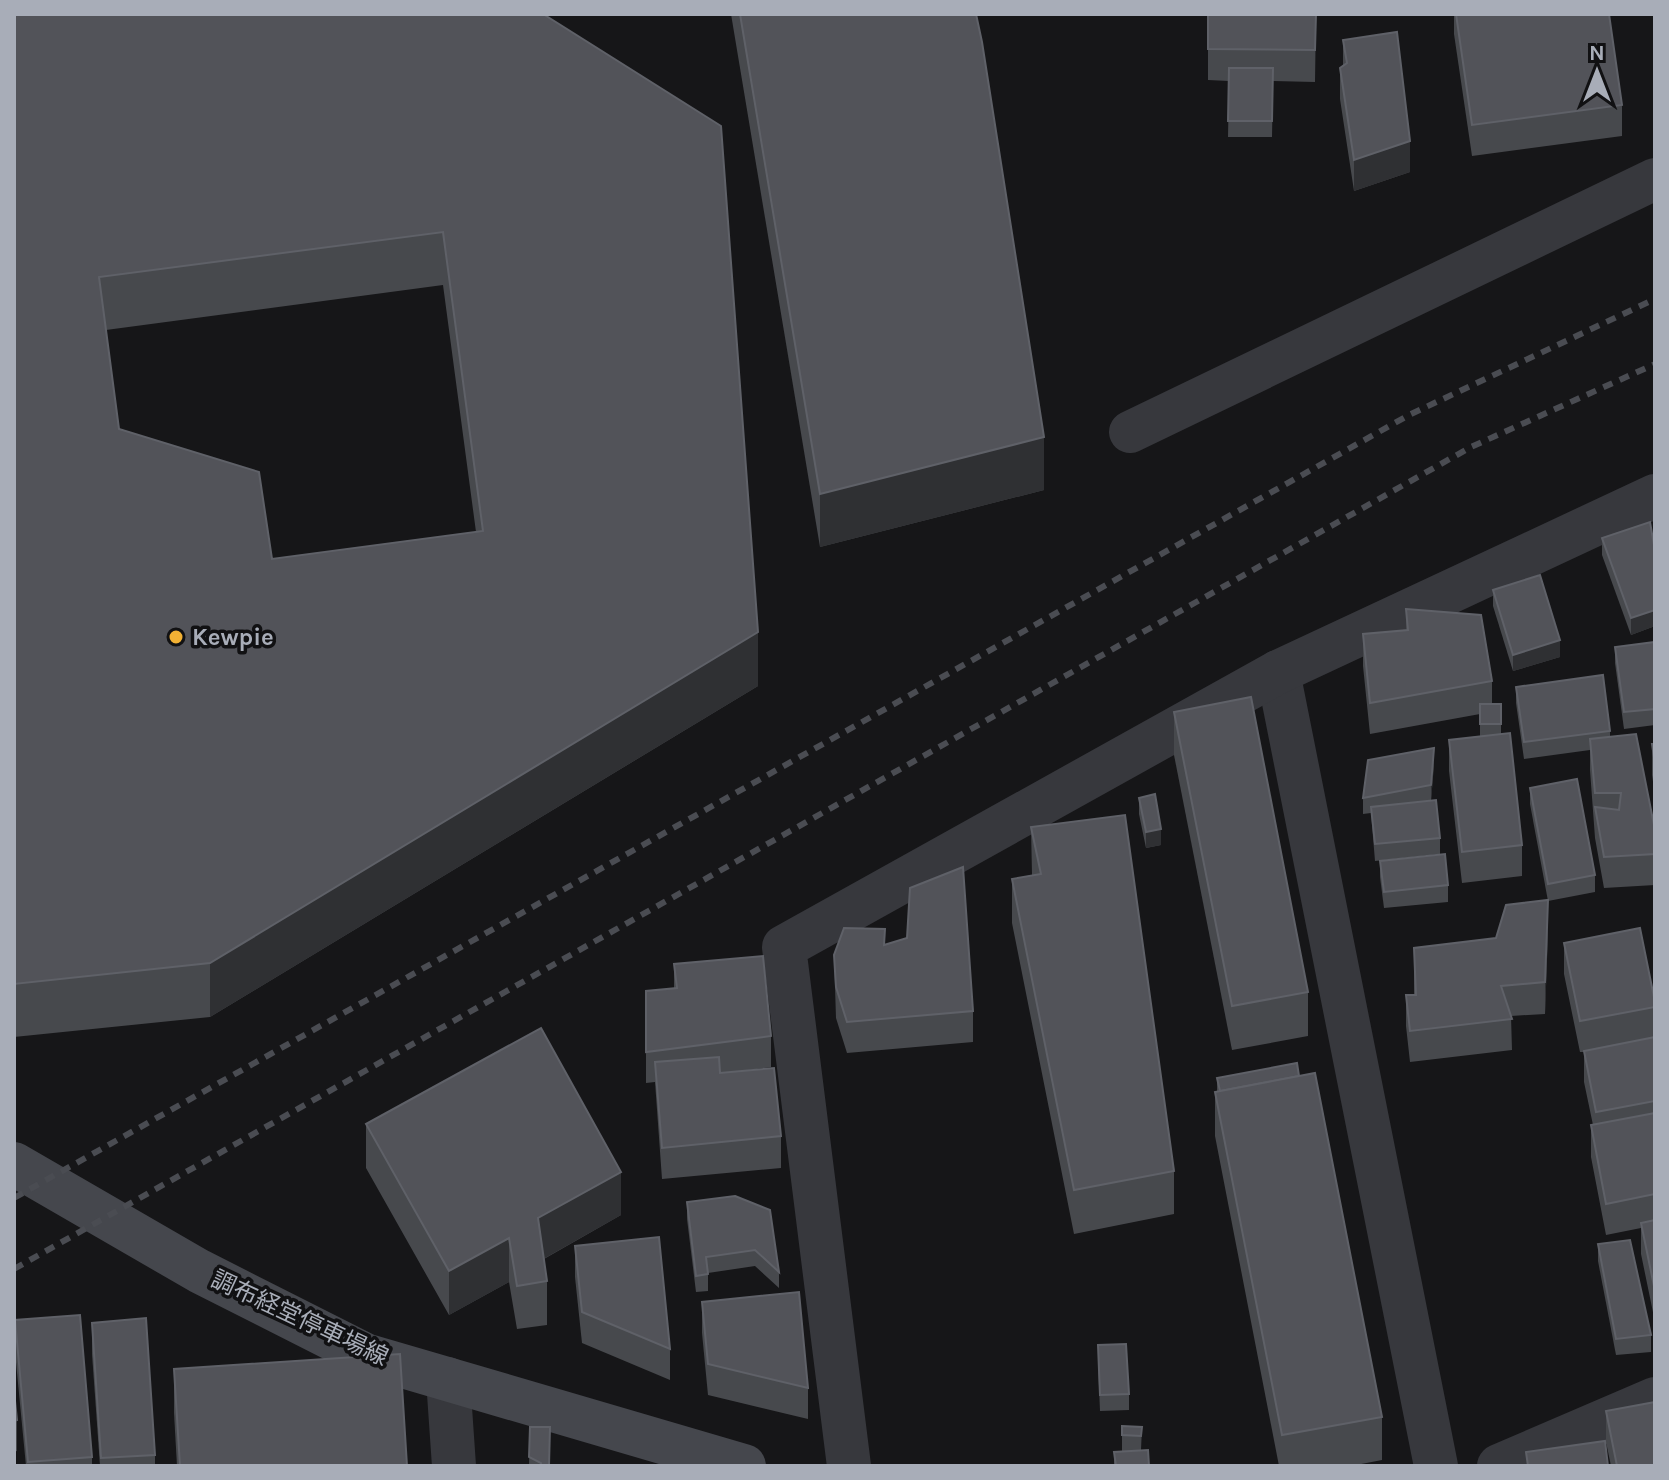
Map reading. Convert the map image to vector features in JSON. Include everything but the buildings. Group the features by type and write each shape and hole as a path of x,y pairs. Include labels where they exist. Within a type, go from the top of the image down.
{"main road":[{"name":"調布経堂停車場線","path":"14,1164 199,1271 365,1355 744,1466"}],"street":[{"path":"1130,432 1655,179"},
{"path":"849,1466 784,947 1278,672 1655,496"},
{"path":"1278,672 1436,1466"},
{"path":"448,1379 454,1466"},
{"path":"1499,1466 1655,1399"}],"railway":[{"path":"14,1198 1409,415 1655,299"},
{"path":"14,1269 1471,447 1655,364"}],"place":[{"name":"Kewpie","path":"176,637"}]}
